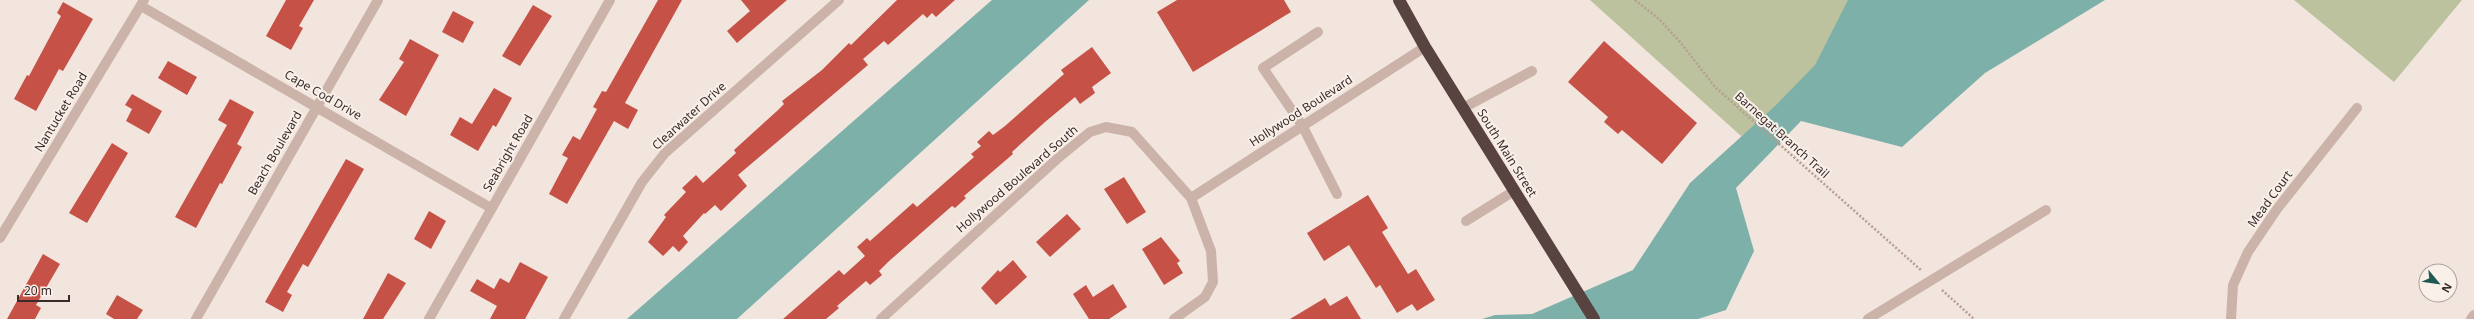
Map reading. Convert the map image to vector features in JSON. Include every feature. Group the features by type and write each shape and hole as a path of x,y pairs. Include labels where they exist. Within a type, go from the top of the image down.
{"highway":[{"name":"South Main Street","path":"1399,0 1425,47 1594,319"}],"street":[{"name":"Beach Boulevard","path":"196,319 378,0"},
{"name":"Seabright Road","path":"429,319 610,0"},
{"name":"Clearwater Drive","path":"564,319 642,182 665,153 839,0"},
{"name":"Cape Cod Drive","path":"142,3 491,208"},
{"name":"Nantucket Road","path":"0,238 142,3"},
{"path":"1318,32 1263,68 1302,125 1337,194"},
{"name":"Hollywood Boulevard","path":"1191,198 1425,47"},
{"path":"1463,108 1532,71"},
{"name":"Mead Court","path":"2231,319 2233,285 2248,252 2277,209 2357,108"},
{"name":"Hollywood Boulevard South","path":"881,319 1057,159 1090,132 1106,127 1132,132 1191,198"},
{"path":"1466,221 1514,191"},
{"path":"1174,319 1205,297 1213,282 1211,251 1191,198"},
{"path":"1868,319 2046,210"},
{"path":"2471,319 2474,315"}],"path":[{"name":"Barnegat Branch Trail","path":"1635,0 1659,19 1681,43 1715,86 1926,275"},
{"path":"1939,287 1974,319"}],"green space":[{"path":"1590,0 1956,0 1741,136"},
{"path":"2294,0 2462,0 2394,82"}],"water":[{"path":"992,0 1089,0 737,319 627,319"},
{"path":"1848,0 2105,0 1985,73 1902,147 1801,121 1736,188 1754,251 1726,310 1698,319 1482,319 1495,315 1532,314 1633,270 1690,183 1775,106 1815,65"}],"building":[{"path":"286,0 314,0 299,26 303,28 291,50 266,36"},
{"path":"658,0 682,0 625,103 638,110 628,129 614,121 567,204 549,194 568,158 562,155 573,136 580,140 597,109 593,107 602,91 606,92"},
{"path":"741,0 787,0 737,43 727,31 750,11"},
{"path":"897,0 955,0 936,17 932,13 927,18 923,14 888,45 884,41 863,59 868,65 738,175 747,186 721,211 715,205 705,214 704,213 683,236 688,242 679,252 673,246 663,256 648,242 666,217 664,215 686,192 682,188 696,175 703,183 736,153 734,150 784,104 782,101 822,70 849,43 851,45"},
{"path":"1177,0 1284,0 1291,12 1193,72 1157,12"},
{"path":"63,2 93,19 63,71 59,69 36,111 14,99 27,75 29,76 61,16 57,13"},
{"path":"533,5 552,16 520,66 502,56"},
{"path":"453,11 474,22 463,43 442,32"},
{"path":"410,39 439,55 406,116 379,100 404,62 399,59"},
{"path":"1604,41 1697,123 1662,164 1622,130 1618,134 1604,122 1608,117 1568,82"},
{"path":"1092,47 1111,73 1092,87 1095,93 1080,104 1075,97 1045,122 1012,152 1013,154 964,196 966,198 955,208 952,206 888,262 879,271 882,275 870,285 866,281 837,306 839,308 826,319 783,319 839,270 844,275 865,256 857,247 867,238 870,241 913,203 917,207 974,157 971,154 981,146 977,142 989,131 993,135 1005,126 1064,74 1061,70"},
{"path":"168,61 197,77 187,95 158,78"},
{"path":"494,88 512,98 496,127 493,125 478,151 450,135 460,117 472,124"},
{"path":"132,94 162,111 149,134 126,121 132,109 125,105"},
{"path":"230,99 254,112 237,144 242,147 222,184 220,183 196,228 175,217 227,125 218,120"},
{"path":"112,143 128,153 87,223 69,213"},
{"path":"346,159 364,169 308,267 303,264 287,292 292,295 283,312 265,302"},
{"path":"1124,177 1146,212 1127,224 1104,189"},
{"path":"1368,195 1388,228 1382,232 1408,274 1416,269 1435,300 1417,311 1412,304 1397,313 1380,285 1376,288 1349,245 1324,261 1307,233"},
{"path":"429,211 446,221 431,249 414,239"},
{"path":"1067,214 1081,229 1050,257 1036,242"},
{"path":"1161,237 1180,261 1177,263 1183,273 1164,285 1142,249"},
{"path":"43,254 60,264 36,305 41,308 35,319 7,319"},
{"path":"1013,260 1027,277 996,305 981,288 998,270 1000,272"},
{"path":"520,262 548,277 525,319 490,319 497,306 470,291 477,279 494,289 500,278 509,283"},
{"path":"388,273 406,283 383,319 363,319"},
{"path":"1113,284 1127,307 1109,319 1089,319 1073,294 1086,285 1093,297"},
{"path":"117,295 143,310 137,319 114,319 106,314"},
{"path":"1347,296 1361,319 1290,319 1325,298 1330,306"}]}
